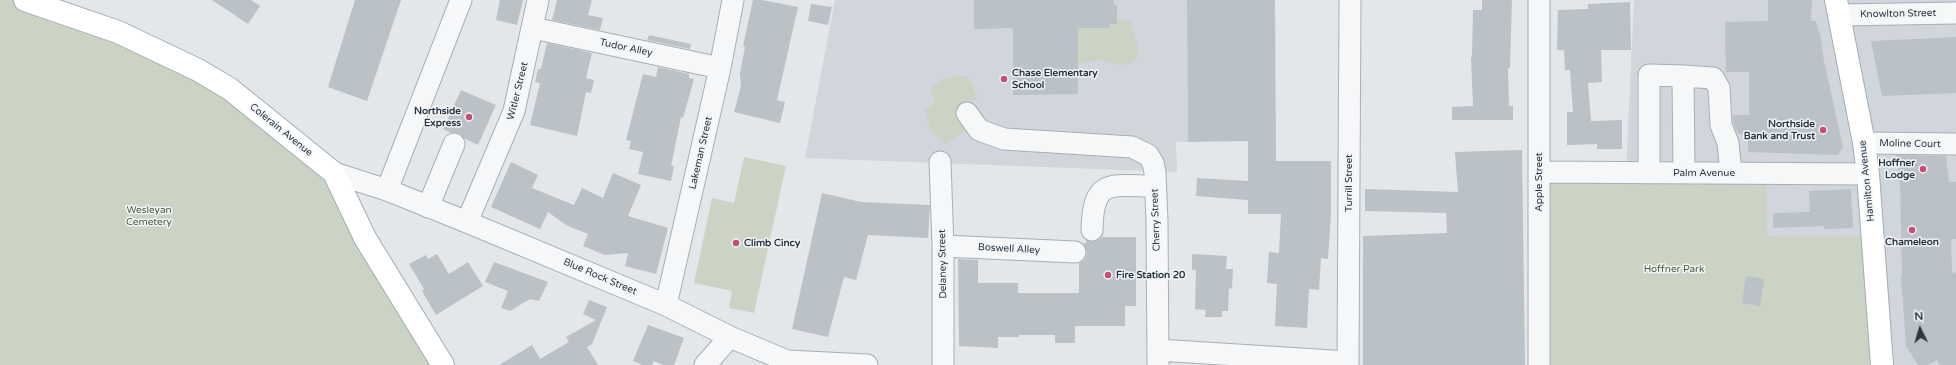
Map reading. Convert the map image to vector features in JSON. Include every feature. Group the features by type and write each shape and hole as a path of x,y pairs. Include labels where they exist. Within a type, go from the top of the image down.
{"main road":[{"name":"Colerain Avenue","path":"33,1 118,32 198,70 230,90 334,173 365,238 443,365"},
{"name":"Hamilton Avenue","path":"1838,8 1864,143 1868,174 1882,365"}],"street":[{"path":"386,190 461,0"},
{"name":"Witler Street","path":"467,222 514,111 538,0"},
{"name":"Lakeman Street","path":"666,305 720,68 733,0"},
{"name":"Turrill Street","path":"1348,364 1350,0"},
{"name":"Apple Street","path":"1539,0 1539,365"},
{"name":"Knowlton Street","path":"1838,8 1956,13"},
{"name":"Tudor Alley","path":"532,28 720,68"},
{"path":"1649,173 1649,75 1713,78 1719,88 1721,125 1728,143 1731,173"},
{"path":"1683,76 1684,173"},
{"name":"Cherry Street","path":"967,112 979,130 1004,139 1136,148 1148,154 1153,163 1155,179 1157,221 1158,358"},
{"name":"Moline Court","path":"1864,143 1956,144"},
{"path":"428,207 454,144"},
{"name":"Delaney Street","path":"940,162 943,246 943,365"},
{"name":"Palm Avenue","path":"1539,172 1868,174"},
{"name":"Blue Rock Street","path":"334,173 386,190 467,222 666,305 730,337 787,361 868,365"},
{"path":"1092,230 1093,211 1097,196 1104,189 1155,179"},
{"name":"Boswell Alley","path":"943,246 1075,252"},
{"path":"705,365 730,337"},
{"path":"1158,358 1348,364"}],"shaded area":[{"name":"Chase Elementary School","path":"835,0 1187,0 1188,142 1176,142 1177,172 805,158"},
{"path":"1634,0 1956,0 1956,365 1882,365 1766,236 1626,172"}],"green space":[{"name":"Wesleyan Cemetery","path":"0,0 25,0 168,55 334,173 443,365 0,365"},
{"path":"1117,20 1130,21 1134,34 1138,49 1135,60 1130,64 1119,65 1100,61 1078,63 1078,42 1058,42 1058,28 1109,28 1109,24"},
{"path":"958,76 968,76 978,98 954,109 968,128 946,144 931,131 925,110 935,102 930,90 942,80"},
{"name":"Climb Cincy","path":"744,157 786,166 754,313 729,308 732,291 694,283 712,198 734,203"},
{"name":"Hoffner Park","path":"1539,172 1766,173 1767,236 1872,237 1881,365 1539,365"}],"building":[{"path":"212,0 251,0 260,6 248,24"},
{"path":"355,0 401,0 367,101 328,87"},
{"path":"500,0 523,0 517,25 496,20"},
{"path":"557,0 592,0 588,15 603,18 600,30 552,20"},
{"path":"753,0 762,0 798,7 777,100 785,102 780,123 734,112 741,86 740,73 745,47 743,46"},
{"path":"974,0 1114,0 1114,5 1117,5 1117,24 1109,24 1109,28 1078,28 1078,94 1013,95 1013,28 974,29"},
{"path":"1187,0 1275,0 1276,161 1331,161 1331,214 1328,259 1321,258 1319,290 1309,289 1307,328 1275,326 1277,284 1267,283 1269,252 1279,253 1281,214 1248,214 1248,200 1196,196 1197,178 1248,181 1248,141 1188,142"},
{"path":"1482,0 1512,0 1510,68 1508,68 1509,106 1513,106 1513,120 1452,120 1452,107 1473,106 1471,57 1473,10 1482,10"},
{"path":"1768,0 1812,0 1811,21 1816,21 1820,33 1824,61 1843,147 1838,155 1748,152 1748,134 1738,134 1733,122 1733,115 1749,115 1749,72 1726,72 1725,22 1768,21"},
{"path":"1630,2 1631,50 1601,50 1602,82 1588,83 1591,121 1622,120 1622,149 1597,149 1597,144 1567,145 1567,112 1573,112 1570,70 1565,70 1564,50 1557,50 1558,10 1588,9 1588,4"},
{"path":"811,4 832,7 828,25 808,21"},
{"path":"649,35 691,44 690,49 647,40"},
{"path":"1956,37 1956,93 1882,96 1871,41"},
{"path":"547,43 592,53 586,78 594,80 591,93 586,92 577,136 530,125 540,83 535,82 538,69 541,69"},
{"path":"658,67 689,74 689,78 694,79 683,118 681,117 671,166 674,166 671,181 638,174 643,152 629,149 631,141 626,140 643,74 656,77"},
{"name":"Northside Express","path":"461,90 496,105 478,145 465,139 459,133 451,133 443,129"},
{"path":"1522,150 1525,365 1363,365 1363,236 1447,233 1446,213 1365,211 1365,189 1458,192 1455,152"},
{"path":"1897,155 1946,156 1949,182 1956,182 1956,239 1951,239 1952,273 1956,272 1956,365 1940,365 1937,360 1927,365 1918,365 1906,346 1901,276 1900,183"},
{"path":"511,162 538,175 532,188 574,205 582,188 603,198 613,173 641,185 628,216 668,228 656,274 625,266 628,253 605,255 583,246 588,234 566,225 548,212 540,229 491,207"},
{"path":"1851,189 1853,228 1824,229 1824,226 1773,228 1773,213 1810,212 1809,191"},
{"path":"822,193 861,202 930,205 928,238 868,235 856,280 844,277 828,337 792,329"},
{"path":"1102,237 1136,237 1136,306 1125,306 1125,326 1075,326 1075,343 1055,343 1055,335 1019,335 1019,337 998,337 998,348 959,346 958,259 978,260 978,283 1018,283 1018,293 1079,293 1079,263 1085,259 1087,253 1083,243 1086,243 1086,240 1097,241"},
{"path":"437,254 449,274 468,262 483,286 436,315 422,291 424,289 409,264 426,255 428,259"},
{"path":"1192,254 1227,256 1226,269 1233,269 1232,289 1229,288 1228,311 1222,311 1222,317 1205,317 1206,310 1195,309 1196,270 1192,270"},
{"path":"494,262 548,282 539,301 530,299 510,311 501,308 508,291 485,282"},
{"path":"1746,276 1764,279 1760,306 1742,303"},
{"path":"589,300 607,307 592,344 587,347 598,365 499,365 532,345 540,359 569,342 566,337 596,320 583,314"},
{"path":"648,325 684,338 674,365 663,365 654,361 652,365 642,365 633,361"}],"place":[{"name":"Chase Elementary School","path":"1004,79"},
{"name":"Northside Express","path":"469,117"},
{"name":"Northside Bank and Trust","path":"1823,130"},
{"name":"Hoffner Lodge","path":"1923,169"},
{"name":"Chameleon","path":"1912,230"},
{"name":"Climb Cincy","path":"736,243"},
{"name":"Fire Station 20","path":"1108,275"}]}
